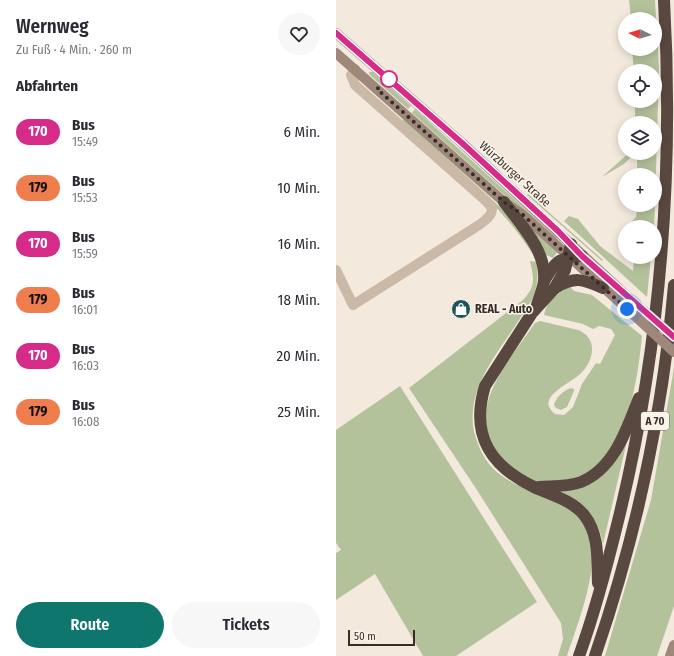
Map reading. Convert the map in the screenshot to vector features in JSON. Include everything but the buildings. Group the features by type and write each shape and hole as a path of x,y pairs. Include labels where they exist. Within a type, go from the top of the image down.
{"highway":[{"name":"A 70","path":"579,656 598,598 625,492 648,376 662,259 667,178 667,68 664,0"},
{"path":"504,202 537,250 549,285"},
{"path":"582,256 570,250 555,262 549,285 536,308 491,373 485,386 480,412 480,425 484,438 497,462 510,475 534,487 564,486 581,482 593,475 608,462 621,441 648,376"},
{"path":"549,285 574,280 588,281 603,288"},
{"name":"A 70","path":"595,656 626,551 640,497 662,378 674,292"},
{"name":"A 70","path":"534,487 567,502 584,515 591,526 597,546 598,598"}],"main road":[{"name":"Würzburger Straße","path":"336,33 558,231 570,250 603,288 674,352"},
{"name":"Würzburger Straße","path":"336,53 504,202 570,250"},
{"path":"355,70 365,58"},
{"path":"582,256 674,338"},
{"path":"670,656 674,645"}],"street":[{"path":"336,270 353,305 484,221 489,217 492,208 355,85 351,75 355,70"}],"green space":[{"path":"629,0 655,0 656,12 630,12"},
{"path":"633,56 658,56 659,64 633,64"},
{"path":"369,72 373,72 411,106 408,109 370,75"},
{"path":"635,108 658,108 658,116 635,116"},
{"path":"415,109 557,238 555,240 412,113"},
{"path":"404,119 500,207 528,242 532,253 519,234 488,199 472,183 402,122"},
{"path":"621,160 628,160 624,164 602,177"},
{"path":"637,160 656,160 656,168 637,168"},
{"path":"528,194 603,260 602,261 527,195"},
{"path":"637,212 655,212 654,220 633,220 636,217"},
{"path":"569,216 578,219 600,246 618,260 618,264 624,264 633,271 634,264 650,264 647,297 564,221"},
{"path":"528,225 558,251 553,258 544,254"},
{"path":"530,261 537,262 538,273 534,295 526,310 494,357 480,383 473,411 473,426 480,449 490,464 502,476 516,484 561,504 574,513 590,535 592,565 590,581 567,656 558,656 563,639 561,623 477,490 409,388 523,300 530,291 533,282"},
{"path":"570,287 574,291 592,295 642,336 638,368 632,400 627,415 614,444 605,457 587,472 575,478 551,483 539,482 528,479 517,473 498,455 491,444 487,431 486,411 493,387 499,376 535,323 540,321 578,330 585,334 592,344 591,357 584,370 555,392 548,402 550,408 555,414 564,415 573,407 582,384 596,363 600,364 615,335 611,329 599,326 593,329 583,324 544,315 547,306 553,298"},
{"path":"674,368 674,606 657,656 605,656 651,500"},
{"path":"400,386 537,602 456,656 423,656 375,574 336,600 336,553 341,550 336,543 336,430"},
{"path":"571,388 574,389 574,391 567,407 561,410 556,408 554,405 558,397"},
{"path":"627,441 603,544 601,534 593,518 581,507 558,493 576,488"}],"bus line":[{"name":"170","path":"336,33 462,143 558,231 582,256 674,337"}],"place":[{"name":"REAL - Auto","path":"461,309"}],"route":[{"path":"389,79 377,89 504,202 523,215 627,309"}]}
